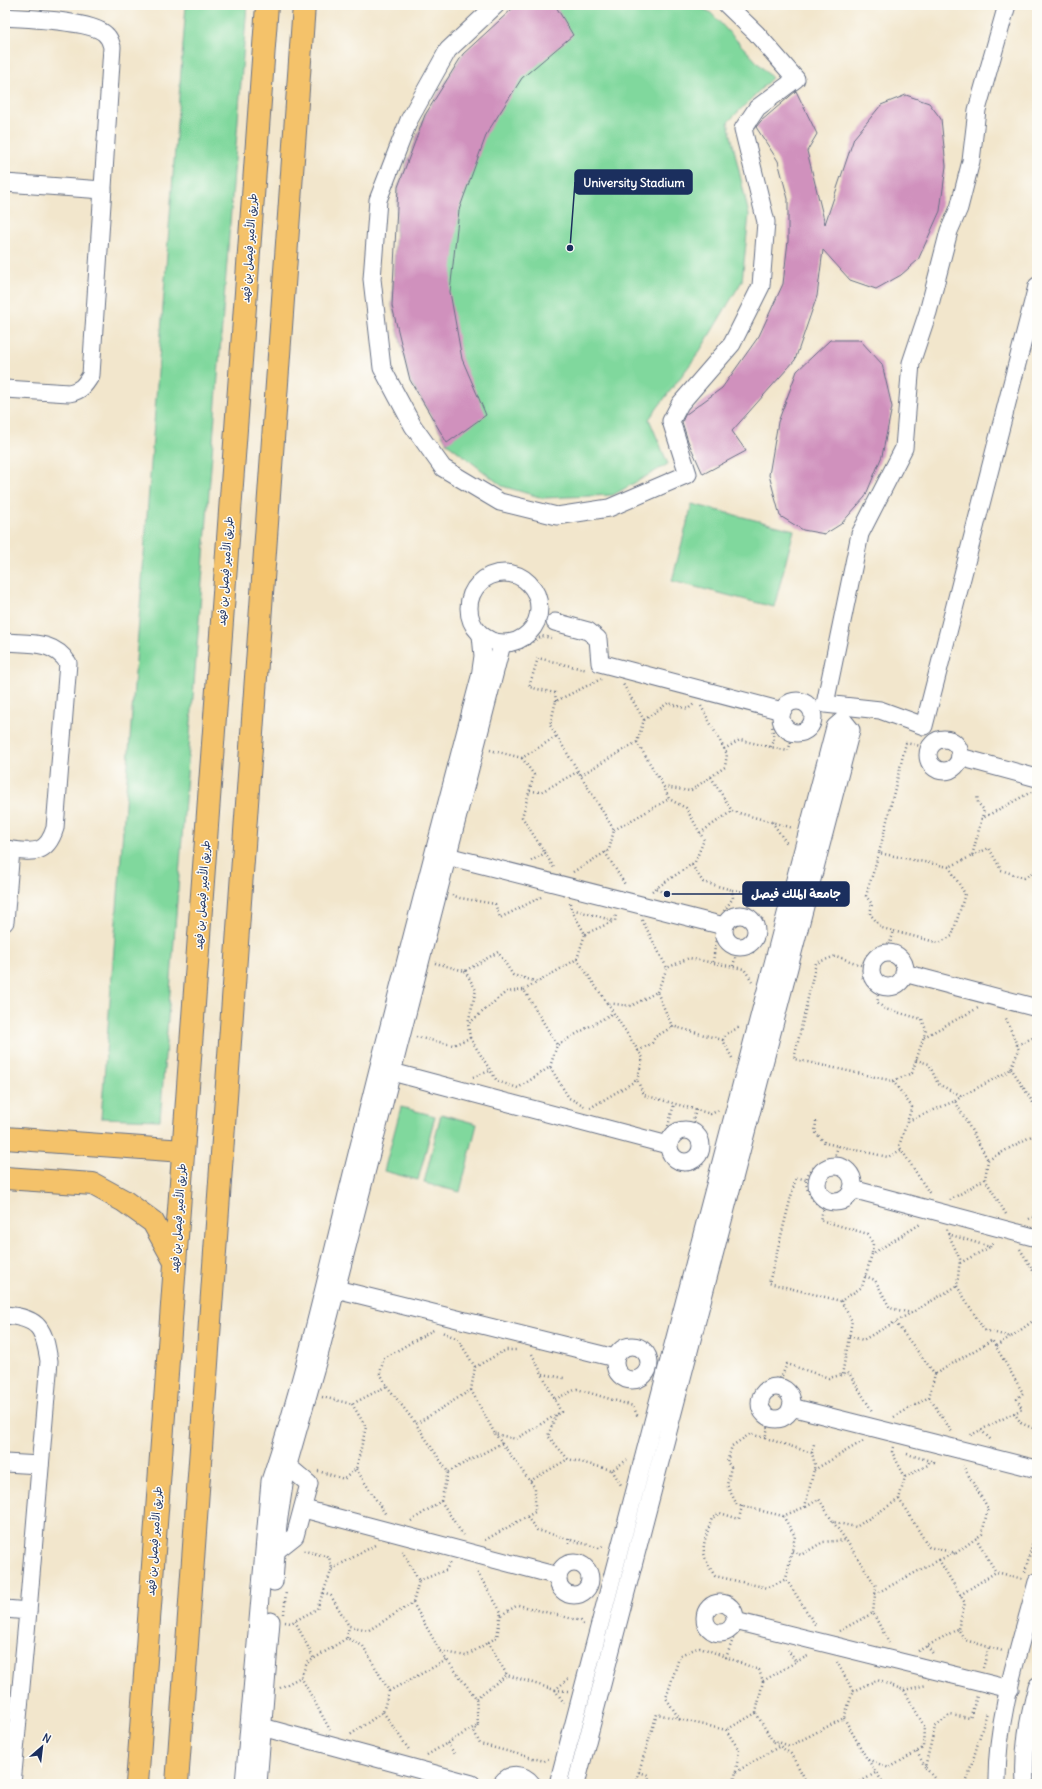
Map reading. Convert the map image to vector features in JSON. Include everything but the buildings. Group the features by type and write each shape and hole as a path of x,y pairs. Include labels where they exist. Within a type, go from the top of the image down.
{"main road":[{"name":"طريق الأمير فيصل بن فهد","path":"136,1784 267,5"},
{"path":"177,1784 304,5"},
{"path":"302,30 319,5"},
{"path":"5,1138 183,1151"},
{"path":"5,1178 93,1184 124,1201 153,1222 175,1262"}],"street":[{"path":"496,5 448,50 409,120 378,200 372,279 381,361 382,368 413,426 443,468 500,502 557,516 610,508 688,474 671,421 680,404 732,344 761,286 766,222 743,129 757,108 796,79 756,33 727,5"},
{"path":"1007,5 977,110 971,161 959,208 949,232 928,312 911,363 904,448 860,534 825,704 880,710 924,726 1037,286"},
{"path":"5,17 80,24 98,28 107,35 112,47 91,375 85,385 77,392 69,393 5,389"},
{"path":"5,183 103,190"},
{"path":"258,1784 278,1524 288,1466 336,1289 447,856 508,648 514,642 525,637 533,628 536,623 540,606 537,594 530,584 521,577 509,573 498,573 486,577 471,593 468,604 469,616 473,626 481,635 508,648"},
{"path":"540,606 555,622"},
{"path":"536,623 555,622 588,631 598,639 600,663 782,711"},
{"path":"244,1784 270,1482 283,1442 309,1345 392,1011 480,677 483,656 481,635"},
{"path":"5,642 49,646 63,655 68,663 55,828 51,841 43,849 27,852 8,850 5,922"},
{"path":"798,701 808,705 813,714 812,724 799,733 789,730 782,722 782,711 789,703 798,701"},
{"path":"813,714 843,726"},
{"path":"558,1784 808,832 843,726"},
{"path":"576,1784 843,726"},
{"path":"941,739 951,740 958,747 960,757 955,766 945,770 940,770 931,763 929,758 930,748 936,741 941,739"},
{"path":"960,757 1037,778"},
{"path":"447,856 722,921"},
{"path":"904,973 1037,1008"},
{"path":"392,1072 668,1144"},
{"path":"836,1167 847,1172 852,1183 852,1189 841,1201 830,1201 821,1196 812,1181 825,1169 836,1167"},
{"path":"852,1189 931,1204 1037,1238"},
{"path":"336,1289 615,1358"},
{"path":"5,1315 22,1316 39,1326 46,1337 49,1361 12,1784"},
{"path":"792,1407 1037,1469"},
{"path":"5,1463 40,1466"},
{"path":"276,1551 295,1536 304,1509 309,1484 288,1466"},
{"path":"304,1509 558,1576"},
{"path":"998,1784 997,1760 1002,1687 1027,1582"},
{"path":"5,1609 28,1611"},
{"path":"736,1627 1002,1687"},
{"path":"1025,1784 1024,1759 1026,1729 1036,1694"},
{"path":"262,1727 472,1784"},
{"path":"501,1784 509,1777 515,1775 526,1778 532,1784"}],"path":[{"path":"508,648 542,636 556,640"},
{"path":"590,671 538,658 529,687 555,693 556,701 550,725 614,830"},
{"path":"556,701 604,678"},
{"path":"621,682 644,720"},
{"path":"581,775 637,742 644,720 668,703 688,709 698,700 727,754 725,767 690,791 664,787"},
{"path":"724,749 740,740 788,751 792,739 812,736 822,725 843,726"},
{"path":"522,758 556,736"},
{"path":"771,747 774,741"},
{"path":"637,742 664,787 669,799 686,808 704,840 695,862 648,894"},
{"path":"930,748 906,743 879,853 866,896 872,904 870,914 882,928 939,943 952,936 965,894 950,866"},
{"path":"487,749 522,758 534,775 522,817 555,869"},
{"path":"530,791 540,792 579,771"},
{"path":"711,777 732,811 808,832"},
{"path":"981,819 1037,789"},
{"path":"972,856 984,810 978,803 977,795"},
{"path":"567,875 608,850 614,830 669,799"},
{"path":"700,833 732,811"},
{"path":"772,822 789,846"},
{"path":"879,853 950,866 989,848 1001,870 1024,878 1037,870"},
{"path":"605,852 626,886 632,888"},
{"path":"524,865 545,853"},
{"path":"692,864 703,882 732,890 768,895 779,887"},
{"path":"657,888 669,897"},
{"path":"722,921 733,898 732,890"},
{"path":"733,966 736,955 753,952 763,935 762,918 748,907 752,892"},
{"path":"448,893 460,898 495,904 500,918 549,893"},
{"path":"468,1024 506,992 524,990 577,959 585,934 571,909 569,898"},
{"path":"571,909 615,921"},
{"path":"615,921 616,911 623,912"},
{"path":"639,915 667,968"},
{"path":"585,934 615,921"},
{"path":"862,965 836,956 816,963 794,1059 893,1081 912,1073 926,1030 922,1019 885,1009 877,1002 879,997 876,990 862,980 862,965 868,953 878,947 890,943 894,931"},
{"path":"430,962 465,971 498,952 513,976 538,982"},
{"path":"607,1003 632,1006 657,992 667,968 689,958 744,969 753,982"},
{"path":"577,959 643,1058 637,1080 644,1095 711,1114 725,1107"},
{"path":"465,971 476,990 468,1024 470,1038 497,1081 518,1088 550,1067 557,1045 614,1013"},
{"path":"524,990 557,1045"},
{"path":"657,992 672,1026 723,1040 734,1062"},
{"path":"924,1037 979,1007"},
{"path":"907,1122 955,1101 1009,1071 1019,1050 1004,1014"},
{"path":"638,1051 652,1044 655,1037 674,1026"},
{"path":"723,1040 726,1034 742,1027"},
{"path":"411,1036 453,1045 470,1038"},
{"path":"1017,1045 1037,1036"},
{"path":"916,1060 929,1064 938,1084 962,1096"},
{"path":"550,1067 569,1098 596,1110"},
{"path":"1011,1068 1037,1109"},
{"path":"468,1079 490,1071"},
{"path":"589,1108 637,1080"},
{"path":"872,1254 927,1220 931,1204 899,1146 912,1108 893,1081"},
{"path":"955,1101 988,1160 985,1179 1004,1212 1010,1216"},
{"path":"660,1128 667,1130 674,1104"},
{"path":"816,1121 815,1132 825,1143 888,1157 901,1150"},
{"path":"988,1160 1037,1133"},
{"path":"838,1146 834,1160 816,1166 810,1172 812,1181 807,1190 811,1198 824,1208 820,1220 868,1234 873,1244 872,1254 862,1287 841,1301"},
{"path":"812,1181 796,1177 769,1283 841,1301 852,1321 842,1375"},
{"path":"931,1204 948,1200 985,1179"},
{"path":"1026,1221 1037,1215"},
{"path":"945,1228 960,1259 957,1286 984,1330 1011,1337"},
{"path":"948,1234 990,1247"},
{"path":"960,1264 990,1247 995,1238"},
{"path":"1018,1245 1037,1277"},
{"path":"865,1276 875,1280 890,1308 911,1313 957,1286"},
{"path":"996,1346 1037,1318"},
{"path":"849,1336 863,1340 895,1322"},
{"path":"409,1522 441,1501 448,1472 416,1424 387,1386 380,1373 384,1358 435,1329 458,1339 475,1367 471,1390 495,1434 535,1488 535,1512 479,1544"},
{"path":"935,1374 992,1340 1023,1393 1017,1399 1022,1409 964,1439"},
{"path":"475,1367 506,1350 518,1350"},
{"path":"495,1434 516,1439 561,1412 531,1350"},
{"path":"542,1373 564,1378"},
{"path":"319,1404 321,1396 352,1404 387,1386"},
{"path":"555,1400 577,1389 633,1406 640,1422"},
{"path":"416,1424 471,1390"},
{"path":"929,1397 955,1436"},
{"path":"315,1470 344,1479 356,1469 366,1428 352,1404"},
{"path":"1014,1413 1021,1423 1037,1430"},
{"path":"556,1415 548,1436 568,1459 612,1470 624,1490"},
{"path":"814,1470 864,1441"},
{"path":"833,1522 856,1527 899,1499 905,1477 892,1452 894,1442"},
{"path":"448,1472 502,1443"},
{"path":"812,1453 814,1444"},
{"path":"892,1450 934,1462 938,1454"},
{"path":"612,1470 633,1456"},
{"path":"530,1481 568,1459"},
{"path":"905,1477 928,1464 930,1460"},
{"path":"876,1594 956,1552 982,1534 988,1508 962,1465"},
{"path":"356,1469 389,1518"},
{"path":"805,1507 819,1499 876,1586 873,1613 891,1647"},
{"path":"899,1499 929,1547 956,1552"},
{"path":"441,1501 464,1537"},
{"path":"742,1506 739,1519 720,1513 712,1518 704,1545 705,1560 715,1576 768,1588 786,1579"},
{"path":"783,1516 795,1536 786,1579 818,1627"},
{"path":"527,1517 537,1530 599,1548 606,1545"},
{"path":"976,1538 996,1572 1027,1582 1037,1526"},
{"path":"569,1539 569,1544"},
{"path":"792,1551 801,1555 823,1542 846,1540"},
{"path":"283,1621 291,1623 317,1609 332,1569 329,1557 289,1547 289,1541"},
{"path":"332,1569 379,1542"},
{"path":"349,1626 369,1630 413,1603 419,1581 401,1549"},
{"path":"419,1581 446,1570 451,1558"},
{"path":"915,1653 958,1629 965,1603 939,1560"},
{"path":"440,1651 466,1656 497,1637 501,1612 473,1566"},
{"path":"960,1595 996,1572"},
{"path":"283,1629 286,1584"},
{"path":"279,1682 279,1689 301,1677 307,1663 347,1638 349,1626 331,1596 323,1593"},
{"path":"413,1603 440,1651 476,1698 478,1725 474,1731 480,1744 544,1761 555,1755"},
{"path":"501,1616 518,1605 581,1621 587,1631"},
{"path":"833,1634 873,1613"},
{"path":"295,1620 314,1659"},
{"path":"726,1658 736,1627"},
{"path":"958,1629 965,1640 1004,1651"},
{"path":"347,1638 363,1646 390,1691"},
{"path":"488,1642 507,1675 555,1690 568,1709"},
{"path":"1002,1658 1006,1644"},
{"path":"680,1720 666,1698 680,1655 700,1647 759,1670 763,1681 756,1713 772,1740 791,1754 808,1784"},
{"path":"787,1649 796,1662"},
{"path":"763,1681 816,1652"},
{"path":"772,1740 790,1746 844,1718 853,1690 835,1658"},
{"path":"345,1738 384,1712 390,1691 447,1660"},
{"path":"476,1698 507,1675"},
{"path":"555,1690 572,1676"},
{"path":"301,1677 331,1732"},
{"path":"853,1690 877,1680 904,1690 929,1684"},
{"path":"966,1784 1002,1687"},
{"path":"867,1758 889,1768 923,1748 924,1726 904,1690"},
{"path":"925,1767 935,1727 950,1715 970,1718 977,1696 970,1694"},
{"path":"384,1712 410,1751 415,1752"},
{"path":"635,1784 657,1714 726,1730 756,1713"},
{"path":"844,1718 884,1784"},
{"path":"421,1754 427,1755 478,1725"},
{"path":"726,1730 739,1750 734,1784"},
{"path":"447,1744 455,1754"},
{"path":"735,1773 780,1746"},
{"path":"917,1752 925,1767 939,1784"},
{"path":"639,1772 648,1775 650,1784"},
{"path":"856,1784 876,1772"}],"green space":[{"path":"186,5 247,5 160,1120 101,1118"},
{"path":"522,5 693,5 710,12 772,78 728,122 749,215 742,281 698,354 649,419 668,464 613,495 543,498 502,486 447,443 410,380 392,306 398,187 425,115 463,54"},
{"path":"692,504 794,530 774,607 672,581"},
{"path":"401,1107 435,1116 418,1180 384,1171"},
{"path":"441,1114 477,1124 460,1192 424,1183"}],"place":[{"name":"University Stadium","path":"570,248"},
{"name":"جامعة الملك فيصل","path":"667,894"}]}
